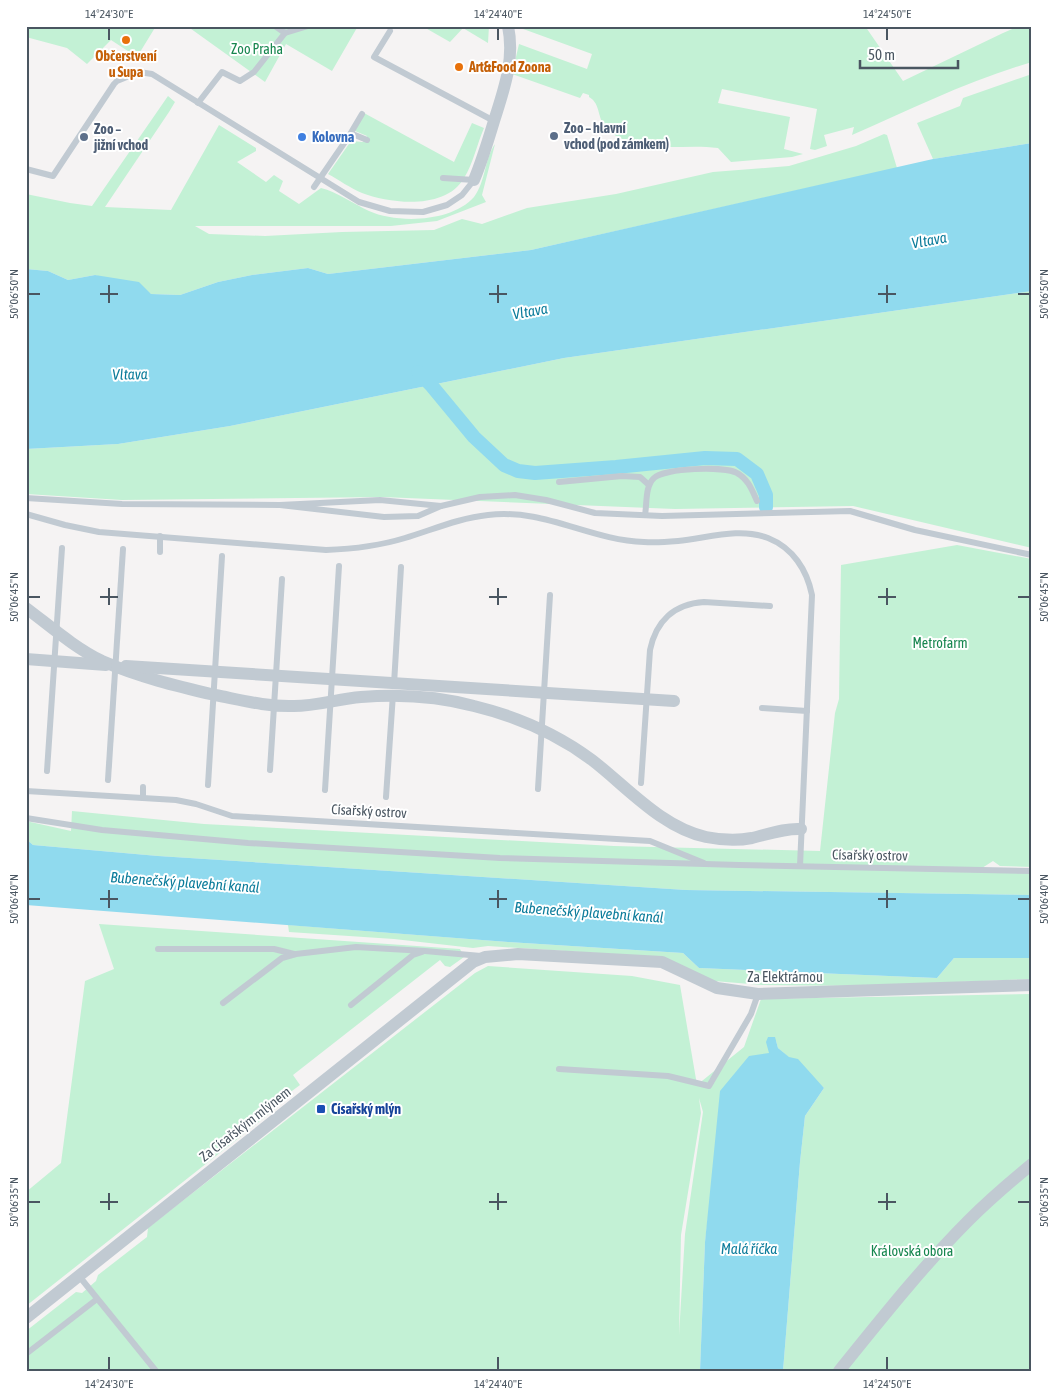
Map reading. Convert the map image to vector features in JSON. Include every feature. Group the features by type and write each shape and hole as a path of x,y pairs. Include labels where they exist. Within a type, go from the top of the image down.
{"street":[{"path":"474,180 507,77 511,48 508,26"},
{"path":"26,608 56,631 101,660 143,678 274,706 330,702 393,690 544,692 674,700"},
{"path":"26,659 331,680 474,706 497,712 541,730 566,743 591,759 666,820 694,834 716,839 733,840 750,838 781,830 802,829"},
{"name":"Za Elektrárnou","path":"485,957 518,954 662,962 717,988 758,994 1032,985"},
{"name":"Za Císařským mlýnem","path":"26,1318 472,962 485,957"},
{"path":"839,1371 898,1298 968,1221 1032,1164"}],"lane":[{"path":"275,26 285,33"},
{"path":"198,103 222,72 240,81 254,72 285,33 308,26"},
{"path":"390,31 374,57 494,121"},
{"path":"26,169 53,176 114,84 139,72 152,74 359,202 390,211 423,212 447,205 462,195 474,180"},
{"path":"314,188 362,114"},
{"path":"349,136 356,134 366,140"},
{"path":"442,178 474,180"},
{"path":"646,515 649,485 655,477 672,472 723,469 737,473 750,484 757,501"},
{"path":"559,482 622,476 640,477 649,485"},
{"path":"280,505 384,517 418,516 441,506 480,497 515,495 546,500 569,508 595,513 646,515 850,511 916,530 1032,555"},
{"path":"26,498 122,504 280,505 380,500 441,506"},
{"path":"26,514 80,528 326,550 384,544 472,517 507,514 542,517 610,538 643,542 678,541 738,533 758,535 777,542 793,555 800,564 810,584 813,606 800,866"},
{"path":"160,536 160,552"},
{"path":"47,771 62,548"},
{"path":"108,780 123,549"},
{"path":"208,785 222,556"},
{"path":"324,790 339,566"},
{"path":"386,798 401,568"},
{"path":"270,770 282,579"},
{"path":"538,789 550,595"},
{"path":"641,783 652,641 660,624 674,610 688,604 704,602 770,606"},
{"path":"762,708 807,711"},
{"path":"143,788 143,798"},
{"name":"Císařský ostrov","path":"26,791 176,800 196,804 232,816 650,841 707,864"},
{"name":"Císařský ostrov","path":"26,818 102,830 248,843 500,858 1032,871"},
{"path":"223,1003 282,958 296,954 356,947 426,950 485,957"},
{"path":"158,949 274,949 296,954"},
{"path":"351,1005 413,955 426,950"},
{"path":"558,1069 668,1076 709,1086 750,1014 758,994"},
{"path":"79,1276 156,1371"},
{"path":"26,1354 98,1299"}],"green space":[{"path":"26,26 156,26 137,57 111,40 87,64 67,48 26,37"},
{"name":"Zoo Praha","path":"187,26 358,26 332,71 286,44 265,82"},
{"path":"422,26 489,26 488,43 463,28 450,42"},
{"path":"524,26 865,26 903,81 1019,26 1032,26 1032,62 963,86 852,135 854,127 824,135 827,146 815,150 810,149 817,109 722,89 718,103 790,117 784,149 803,154 792,157 731,162 718,148 648,146 634,144 621,139 605,127 596,104 589,95 583,93 580,98 512,74 519,44 587,69 592,54 523,29"},
{"path":"1032,74 1032,143 933,159 917,123 960,106 963,98"},
{"path":"168,96 175,102 105,207 171,210 219,125 256,148 256,151 237,162 266,182 274,175 283,181 279,191 299,204 321,188 369,211 395,218 409,219 439,216 452,212 474,197 481,184 491,150 495,144 482,195 486,202 437,221 391,226 195,226 209,234 265,236 434,230 462,219 482,224 527,208 616,194 713,172 789,166 856,146 884,134 887,135 897,168 531,250 328,274 308,268 252,275 218,282 180,295 151,294 95,275 68,280 48,271 26,269 26,194 92,206"},
{"path":"364,113 454,162 472,123 484,128 467,172 456,188 445,195 431,200 402,202 362,193 328,174 351,141 363,142 367,136 355,131"},
{"path":"1032,291 1032,548 853,506 675,509 382,497 122,500 26,494 26,449 118,444 230,426 564,358"},
{"name":"Metrofarm","path":"957,545 1032,559 1032,867 1000,866 993,861 982,868 1032,870 1032,895 686,890 158,856 33,845 26,839 26,821 71,831 72,811 204,824 614,846 820,851 835,713 839,699 841,565"},
{"path":"99,924 460,949 464,957 450,967 445,966 440,960 293,1075 300,1085 277,1102 279,1106 26,1306 26,1192 61,1163 85,981 114,969"},
{"path":"288,925 683,953 699,968 937,978 954,958 1032,958 1032,979 861,986 762,985 714,981 643,956 488,946 473,948 394,939 289,932"},
{"name":"Královská obora","path":"488,966 632,976 680,985 697,1085 744,1047 761,999 1032,994 1032,1371 783,1371 805,1116 824,1088 778,1048 776,1041 769,1053 710,1201 705,1242 700,1371 26,1371 26,1331 76,1292 82,1293 96,1281 98,1275 147,1237 148,1228 475,973","holes":["699,1098 703,1112 685,1234 679,1335 681,1235 701,1113"]}],"water":[{"name":"Vltava","path":"1032,143 1032,291 564,358 230,426 118,444 26,449 26,269 48,271 68,280 95,275 139,282 151,294 180,295 218,282 252,275 308,268 328,274 531,250 933,159"},
{"name":"Bubenečský plavební kanál","path":"26,839 33,845 158,856 686,890 1032,895 1032,958 954,958 937,978 699,968 683,953 508,942 26,905"},
{"name":"Malá říčka","path":"768,1037 775,1037 778,1048 789,1057 798,1059 824,1088 805,1116 783,1371 700,1371 705,1242 720,1091 749,1056 769,1053 766,1042"}],"waterway":[{"path":"418,372 474,437 504,465 518,471 535,473 705,458 737,459 757,474 766,495 766,507"}],"place":[{"name":"Občerstvení u Supa","path":"126,40"},
{"name":"Art&Food Zoona","path":"459,67"},
{"name":"Zoo – hlavní vchod (pod zámkem)","path":"554,136"},
{"name":"Zoo – jižní vchod","path":"84,137"},
{"name":"Kolovna","path":"302,137"},
{"name":"Císařský mlýn","path":"321,1109"}]}
